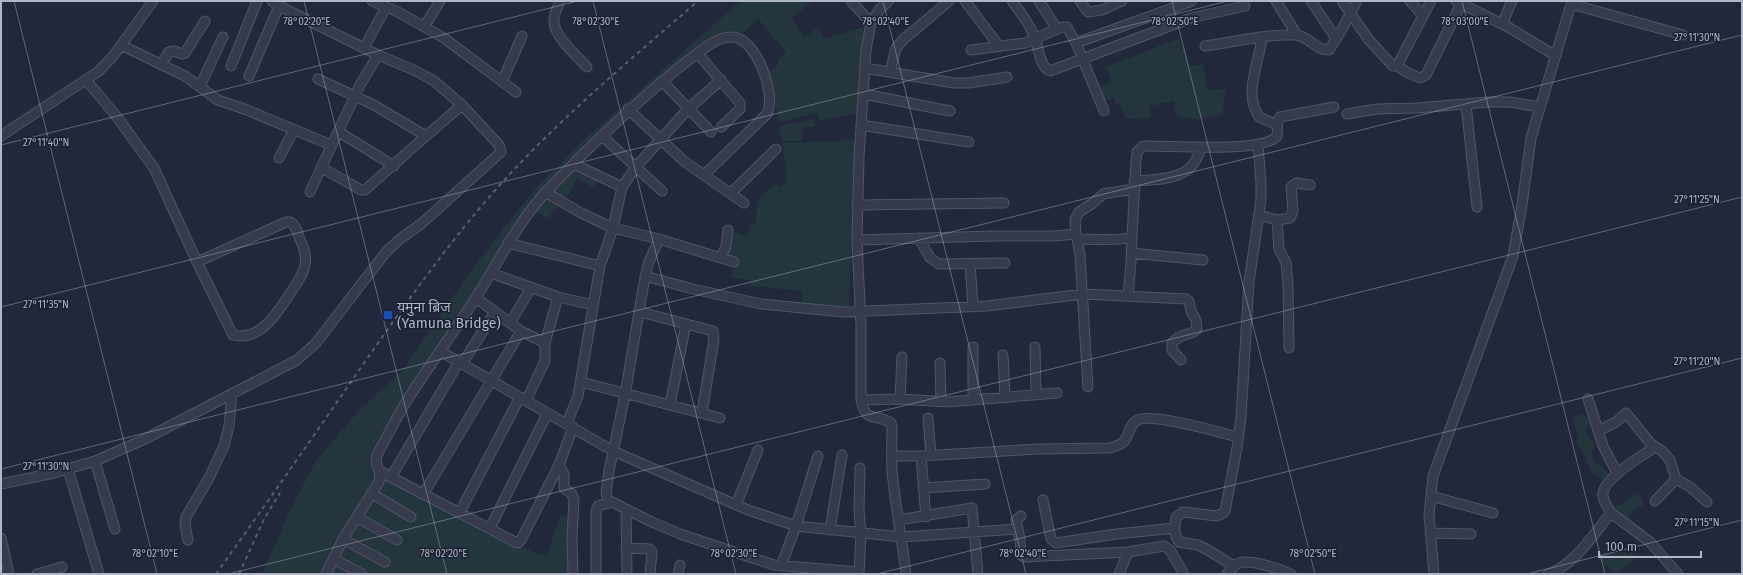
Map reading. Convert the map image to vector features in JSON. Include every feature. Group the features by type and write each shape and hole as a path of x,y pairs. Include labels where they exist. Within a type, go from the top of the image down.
{"street":[{"path":"1,136 87,80 108,63 153,1"},
{"path":"231,66 257,1"},
{"path":"372,1 444,38 516,92"},
{"path":"424,27 440,1"},
{"path":"560,1 554,16 556,29 586,67"},
{"path":"851,1 870,23"},
{"path":"889,1 880,9 870,23 865,68 857,205 857,240 861,312 861,400 864,410 870,418 877,418 891,423 892,456 898,520 902,537 906,574"},
{"path":"890,72 896,48 904,39 949,1"},
{"path":"965,1 999,46"},
{"path":"1012,1 1026,20 1036,39 1043,65 1047,70 1053,71 1190,18 1245,6"},
{"path":"1039,1 1057,29"},
{"path":"1080,1 1088,12 1094,12 1122,1"},
{"path":"1076,42 1192,1"},
{"path":"1276,1 1296,35"},
{"path":"1311,1 1335,38"},
{"path":"1342,1 1369,40 1392,65 1420,78 1426,75 1458,2 1502,24 1556,56"},
{"path":"1205,46 1296,35 1302,36 1325,50 1331,47 1357,1"},
{"path":"1410,1 1423,16"},
{"path":"1397,66 1431,1"},
{"path":"1502,24 1512,1"},
{"path":"1434,574 1429,515 1433,476 1513,256 1519,227 1531,138 1571,3 1683,35"},
{"path":"1,484 68,469 95,461 143,440 285,367 306,354 386,252 400,239 421,224 501,152 499,145 442,86 425,75 378,55 276,4 249,76"},
{"path":"364,48 386,7"},
{"path":"161,65 169,52 174,51 185,54 205,21"},
{"path":"971,50 1026,43 1057,29 1067,27 1076,42 1104,111"},
{"path":"502,82 522,36"},
{"path":"200,86 223,37"},
{"path":"326,574 343,539 379,482 381,477 375,461 378,453 408,400 476,298 520,223 545,192 628,109 662,81 718,40 730,37 740,39 749,48 762,67 769,90 770,109 767,114 704,175"},
{"path":"1262,38 1261,49 1255,66 1253,102 1260,117 1277,125"},
{"path":"121,45 185,76 218,100 331,145"},
{"path":"698,54 740,103 740,106 721,127"},
{"path":"310,192 355,96 378,55"},
{"path":"865,68 954,83 969,83 1007,77"},
{"path":"318,79 395,116 426,136"},
{"path":"87,80 117,117 154,168 197,262 233,335 244,336 262,328 275,317 300,277 306,261 296,227 290,222 281,223 197,262"},
{"path":"379,471 424,493 514,542 519,542 559,465 581,382 600,266 613,228 622,187 636,167 688,109 721,80"},
{"path":"662,81 711,132"},
{"path":"864,94 950,112"},
{"path":"1348,114 1373,109 1417,108 1502,102 1539,107"},
{"path":"1466,104 1477,208"},
{"path":"322,166 324,169 363,191 394,166 426,136 462,106"},
{"path":"1128,296 1134,185 1138,152 1140,148 1143,146 1230,147 1258,144 1275,139 1277,136 1277,125 1280,117 1334,107"},
{"path":"628,109 685,162 744,203"},
{"path":"861,125 969,142"},
{"path":"279,158 294,130"},
{"path":"339,132 394,166"},
{"path":"602,136 662,191"},
{"path":"1179,542 1175,528 1176,517 1183,512 1217,516 1224,513 1238,437 1244,373 1249,282 1262,193 1258,144"},
{"path":"1088,387 1080,255 1075,220 1080,212 1103,194 1185,172 1196,162 1201,147"},
{"path":"731,193 776,149"},
{"path":"574,164 622,187"},
{"path":"1259,215 1277,220 1286,220 1292,215 1291,190 1293,185 1298,183 1310,185"},
{"path":"545,192 581,213 613,228 659,238 734,262"},
{"path":"857,205 1004,203"},
{"path":"1277,220 1279,249 1286,263 1288,284 1289,348"},
{"path":"721,258 726,246 728,230"},
{"path":"857,240 994,236 1054,236 1125,240 1132,237"},
{"path":"659,238 648,264 645,276 640,312 606,493 608,500 626,510 680,534 775,568 798,571 859,573 861,534 859,511 860,468"},
{"path":"919,238 927,255 934,262 939,264 1005,263"},
{"path":"508,243 600,266"},
{"path":"1131,253 1203,260"},
{"path":"970,264 973,307"},
{"path":"491,273 558,297 593,305"},
{"path":"645,276 693,289 761,304 861,312 973,307 1083,294 1180,299 1189,301 1191,311 1196,320 1197,328 1194,332 1180,335 1172,343 1172,350 1181,360"},
{"path":"510,323 531,288"},
{"path":"460,512 545,361 545,343 558,297"},
{"path":"476,298 521,331 545,343"},
{"path":"391,477 460,363 495,312"},
{"path":"640,312 710,330 714,336 702,413"},
{"path":"670,405 686,324"},
{"path":"424,493 521,331"},
{"path":"973,347 973,399"},
{"path":"1035,347 1036,395"},
{"path":"440,351 613,451 736,504 796,526 861,534 902,537 1018,529"},
{"path":"1003,354 1004,398"},
{"path":"900,399 902,356"},
{"path":"940,363 941,400"},
{"path":"581,382 625,395 720,418"},
{"path":"188,540 185,525 186,517 209,478 224,446 229,426 232,393"},
{"path":"861,400 1004,398 1057,393"},
{"path":"1588,399 1602,446 1617,473"},
{"path":"1598,431 1616,422 1626,413 1655,447 1670,460 1676,479 1690,487 1708,502"},
{"path":"490,528 547,414"},
{"path":"928,418 931,455"},
{"path":"892,456 921,456 1038,449 1110,448 1125,441 1134,423 1137,420 1144,418 1179,422 1238,437"},
{"path":"1655,447 1617,473 1603,491 1603,496 1610,513 1650,542 1678,574"},
{"path":"736,504 758,450"},
{"path":"830,530 842,455"},
{"path":"775,568 796,526 818,456"},
{"path":"921,456 926,517"},
{"path":"95,461 115,529"},
{"path":"559,465 564,474 564,488 571,493 574,499 572,538 574,574"},
{"path":"68,469 99,574"},
{"path":"1655,501 1676,479"},
{"path":"923,488 985,484"},
{"path":"371,493 410,517"},
{"path":"1431,496 1493,513"},
{"path":"1043,500 1051,539 1056,543 1116,534 1175,528"},
{"path":"596,574 596,511 598,506 612,502"},
{"path":"898,520 926,517 972,508 978,574"},
{"path":"626,510 627,574"},
{"path":"1548,574 1556,572 1569,563 1610,513"},
{"path":"1022,516 1016,520 1021,555 1024,557 1128,552 1164,546 1168,548 1184,574"},
{"path":"357,517 397,540"},
{"path":"1430,533 1471,534"},
{"path":"1,538 3,557 9,574"},
{"path":"343,539 385,562"},
{"path":"1168,548 1179,542 1198,545 1206,548 1234,566"},
{"path":"626,548 650,549 652,552 650,574"},
{"path":"1119,574 1128,552"},
{"path":"334,559 362,574"},
{"path":"1227,574 1234,566 1242,563 1252,563 1291,574"},
{"path":"37,574 62,567"}],"shaded area":[{"path":"740,1 813,1 791,18 804,37 818,28 825,38 864,27 859,113 819,121 817,113 779,122 772,88 774,87 768,73 779,64 778,60 786,52 758,19 732,43 719,41 666,80 580,162 600,174 594,188 577,178 565,201 547,218 533,210 410,400 389,437 388,444 379,463 419,484 534,553 547,555 560,515 572,517 570,574 262,574 289,513 315,462 362,407 402,371 468,275 539,185 586,138"},
{"path":"1179,38 1182,49 1185,49 1189,66 1203,64 1207,90 1225,89 1223,115 1198,119 1177,116 1174,101 1149,106 1151,117 1137,120 1125,118 1119,103 1116,104 1114,98 1103,101 1098,88 1111,81 1106,67"},
{"path":"814,119 816,126 801,129 803,141 782,141 779,126"},
{"path":"856,140 849,307 802,304 802,291 751,286 751,281 731,277 734,258 725,256 731,231 748,236 749,225 755,225 758,199 775,184 780,187 787,181 782,143"},
{"path":"1582,414 1588,417 1591,425 1587,428 1586,433 1594,442 1595,446 1591,454 1594,462 1604,468 1609,475 1605,482 1592,472 1582,451 1576,444 1577,434 1573,418"},
{"path":"1637,494 1643,499 1643,505 1633,510 1629,517 1640,527 1638,532 1612,508"},
{"path":"1613,543 1628,555 1633,549 1638,555 1616,574 1599,560"}],"railway":[{"path":"216,574 408,301 480,208 522,161 570,114 698,1"},
{"path":"239,574 264,519 280,493"}],"place":[{"name":"यमुना ब्रिज (Yamuna Bridge)","path":"388,315"}]}
